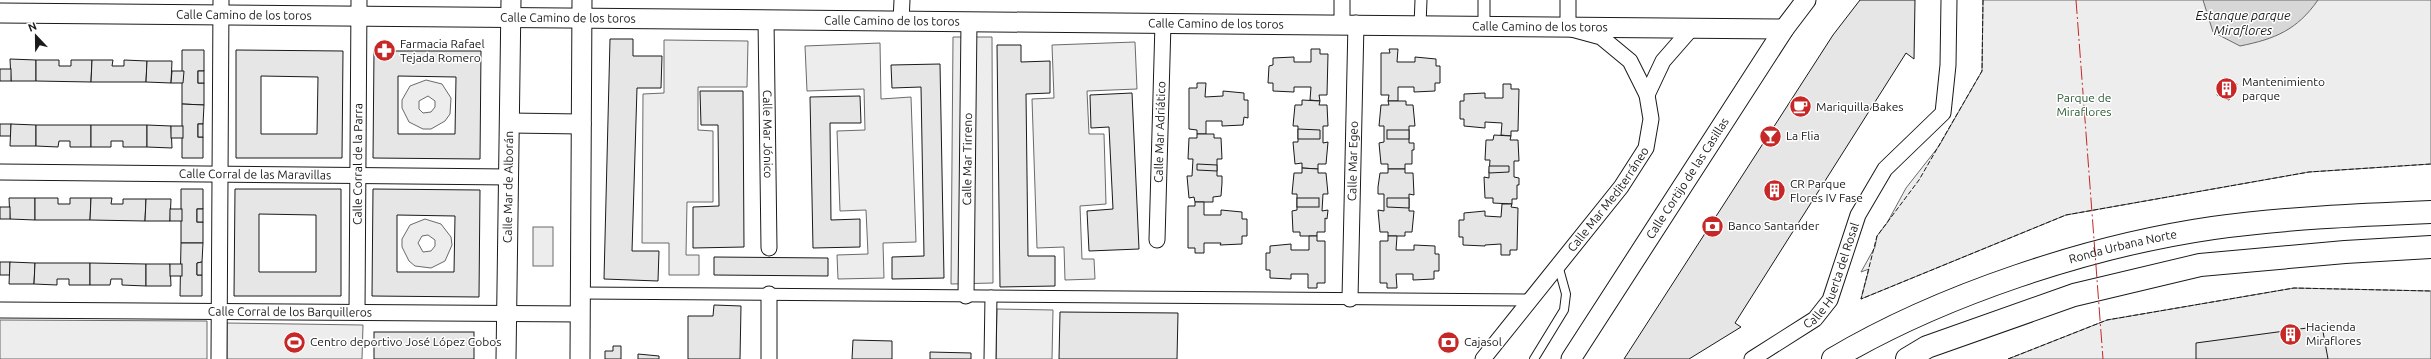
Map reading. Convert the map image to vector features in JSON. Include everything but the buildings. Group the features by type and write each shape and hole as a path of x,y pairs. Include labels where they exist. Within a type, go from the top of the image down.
{"main road":[{"name":"Ronda Urbana Norte","path":"1833,359 1907,322 1989,287 2065,261 2148,241 2212,228 2334,216 2431,212"},
{"path":"1907,359 1927,347 2074,295 2200,265 2345,252 2431,247"}],"street":[{"path":"901,21 902,0"},
{"name":"Calle Mar Egeo","path":"1342,0 1349,23 1350,299"},
{"path":"1420,25 1421,0"},
{"path":"1484,0 1484,26"},
{"path":"1568,0 1568,28"},
{"name":"Calle Cortijo de las Casillas","path":"1571,359 1784,29 1806,0"},
{"name":"Calle Huerta del Rosal","path":"1752,359 1815,319 1830,300 1858,215 1885,169 1943,113 1948,65 1948,0"},
{"path":"219,359 221,7"},
{"name":"Calle Camino de los toros","path":"0,13 221,7 582,8 766,19 1163,23 1349,23 1691,30 1784,29"},
{"name":"Calle Corral de la Parra","path":"357,312 359,7"},
{"name":"Calle Mar de Alborán","path":"506,359 510,177 511,8"},
{"path":"580,359 582,8"},
{"name":"Calle Mar Jónico","path":"766,19 769,248"},
{"name":"Calle Mar Tirreno","path":"966,296 970,21"},
{"name":"Calle Mar Adriático","path":"1157,240 1163,23"},
{"name":"Calle Mar Mediterráneo","path":"1483,359 1621,187 1646,148 1651,119 1647,95 1630,61 1601,38 1568,28"},
{"path":"1647,95 1663,61 1691,30"},
{"path":"510,123 581,124"},
{"name":"Calle Corral de las Maravillas","path":"0,172 510,177"},
{"path":"580,293 1530,300"},
{"path":"769,294 769,359"},
{"path":"990,359 991,296"},
{"name":"Calle Corral de los Barquilleros","path":"0,310 580,314"}],"lane":[{"path":"1534,359 1564,310 1566,303 1558,265"}],"shaded area":[{"name":"Parque de Miraflores","path":"1983,0 2431,0 2431,164 2309,172 2066,215 1861,299 1869,269 1861,272 1875,247 1877,236 1887,223 1906,188 1939,146 1982,71"},
{"path":"953,37 992,37 993,283 951,284"},
{"path":"664,40 748,41 747,87 698,87 698,130 713,131 713,202 687,202 686,255 699,255 699,275 669,275 669,243 642,243 643,94 664,93"},
{"path":"1135,42 1137,89 1087,91 1089,134 1104,134 1106,204 1080,206 1082,259 1094,259 1095,279 1065,280 1064,247 1037,248 1032,99 1054,98 1052,45"},
{"path":"880,43 881,99 911,97 916,242 883,243 884,278 838,279 837,255 868,254 866,210 840,211 837,131 865,130 864,89 807,91 805,46"},
{"path":"426,80 442,84 451,98 450,114 445,121 431,129 423,129 409,122 402,108 402,100 410,86","holes":["428,96 435,101 435,107 431,112 423,113 419,109 419,101"]},
{"path":"425,219 441,224 451,237 452,245 445,261 431,268 415,266 409,261 402,247 402,239 410,225","holes":["428,235 435,240 435,246 431,251 423,252 418,243 422,236"]},
{"path":"533,227 553,227 553,266 533,266"},
{"path":"2294,288 2431,291 2431,359 2008,359 2107,320"},
{"path":"997,309 1053,310 1052,359 996,359"},
{"path":"0,320 207,321 207,359 0,359"},
{"name":"Centro deportivo José López Cobos","path":"227,323 363,325 362,359 227,359"}],"water":[{"name":"Estanque parque Miraflores","path":"2203,0 2318,0 2302,19 2284,32 2264,40 2240,46 2213,32"}],"fence":[{"path":"1983,0 1982,71 1919,180 1877,236 1861,299 2066,215 2309,172 2431,164"},
{"path":"2008,359 2107,320 2294,288 2431,291"}],"power":[{"path":"2076,0 2103,359"}],"place":[{"name":"Farmacia Rafael Tejada Romero","path":"385,51"},
{"name":"Mantenimiento parque","path":"2227,89"},
{"name":"Mariquilla Bakes","path":"1801,107"},
{"name":"La Flia","path":"1770,136"},
{"name":"CR Parque Flores IV Fase","path":"1775,191"},
{"name":"Banco Santander","path":"1713,226"},
{"name":"Hacienda Miraflores","path":"2291,334"},
{"name":"Centro deportivo José López Cobos","path":"295,342"},
{"name":"Cajasol","path":"1449,342"}]}
